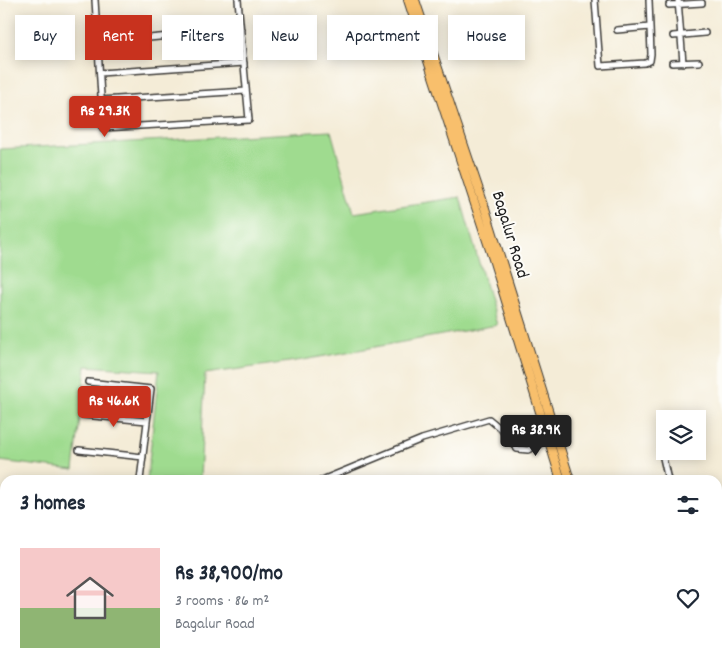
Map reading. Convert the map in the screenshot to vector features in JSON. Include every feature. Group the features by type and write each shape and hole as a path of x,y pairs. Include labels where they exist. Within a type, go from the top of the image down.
{"main road":[{"name":"Bagalur Road","path":"408,0 468,168 560,475"},
{"name":"Bagalur Road","path":"415,0 568,475"}],"street":[{"path":"95,0 96,15"},
{"path":"238,0 239,15"},
{"path":"596,0 600,66 650,61 649,0"},
{"path":"679,2 683,63"},
{"path":"669,5 679,2 702,3"},
{"path":"617,30 650,27"},
{"path":"673,36 705,33"},
{"path":"99,60 103,128 249,120 243,54"},
{"path":"672,63 699,62"},
{"path":"100,73 244,63"},
{"path":"101,100 246,91"},
{"path":"88,382 150,389 141,475"},
{"path":"83,415 147,421"},
{"path":"334,475 422,438 489,419 501,429 517,449 528,450 549,438"},
{"path":"79,450 143,457"},
{"path":"663,460 667,475"}],"green space":[{"path":"331,131 354,213 460,197 497,325 303,360 205,374 200,475 148,475 159,371 86,366 74,470 0,461 0,149"}]}
